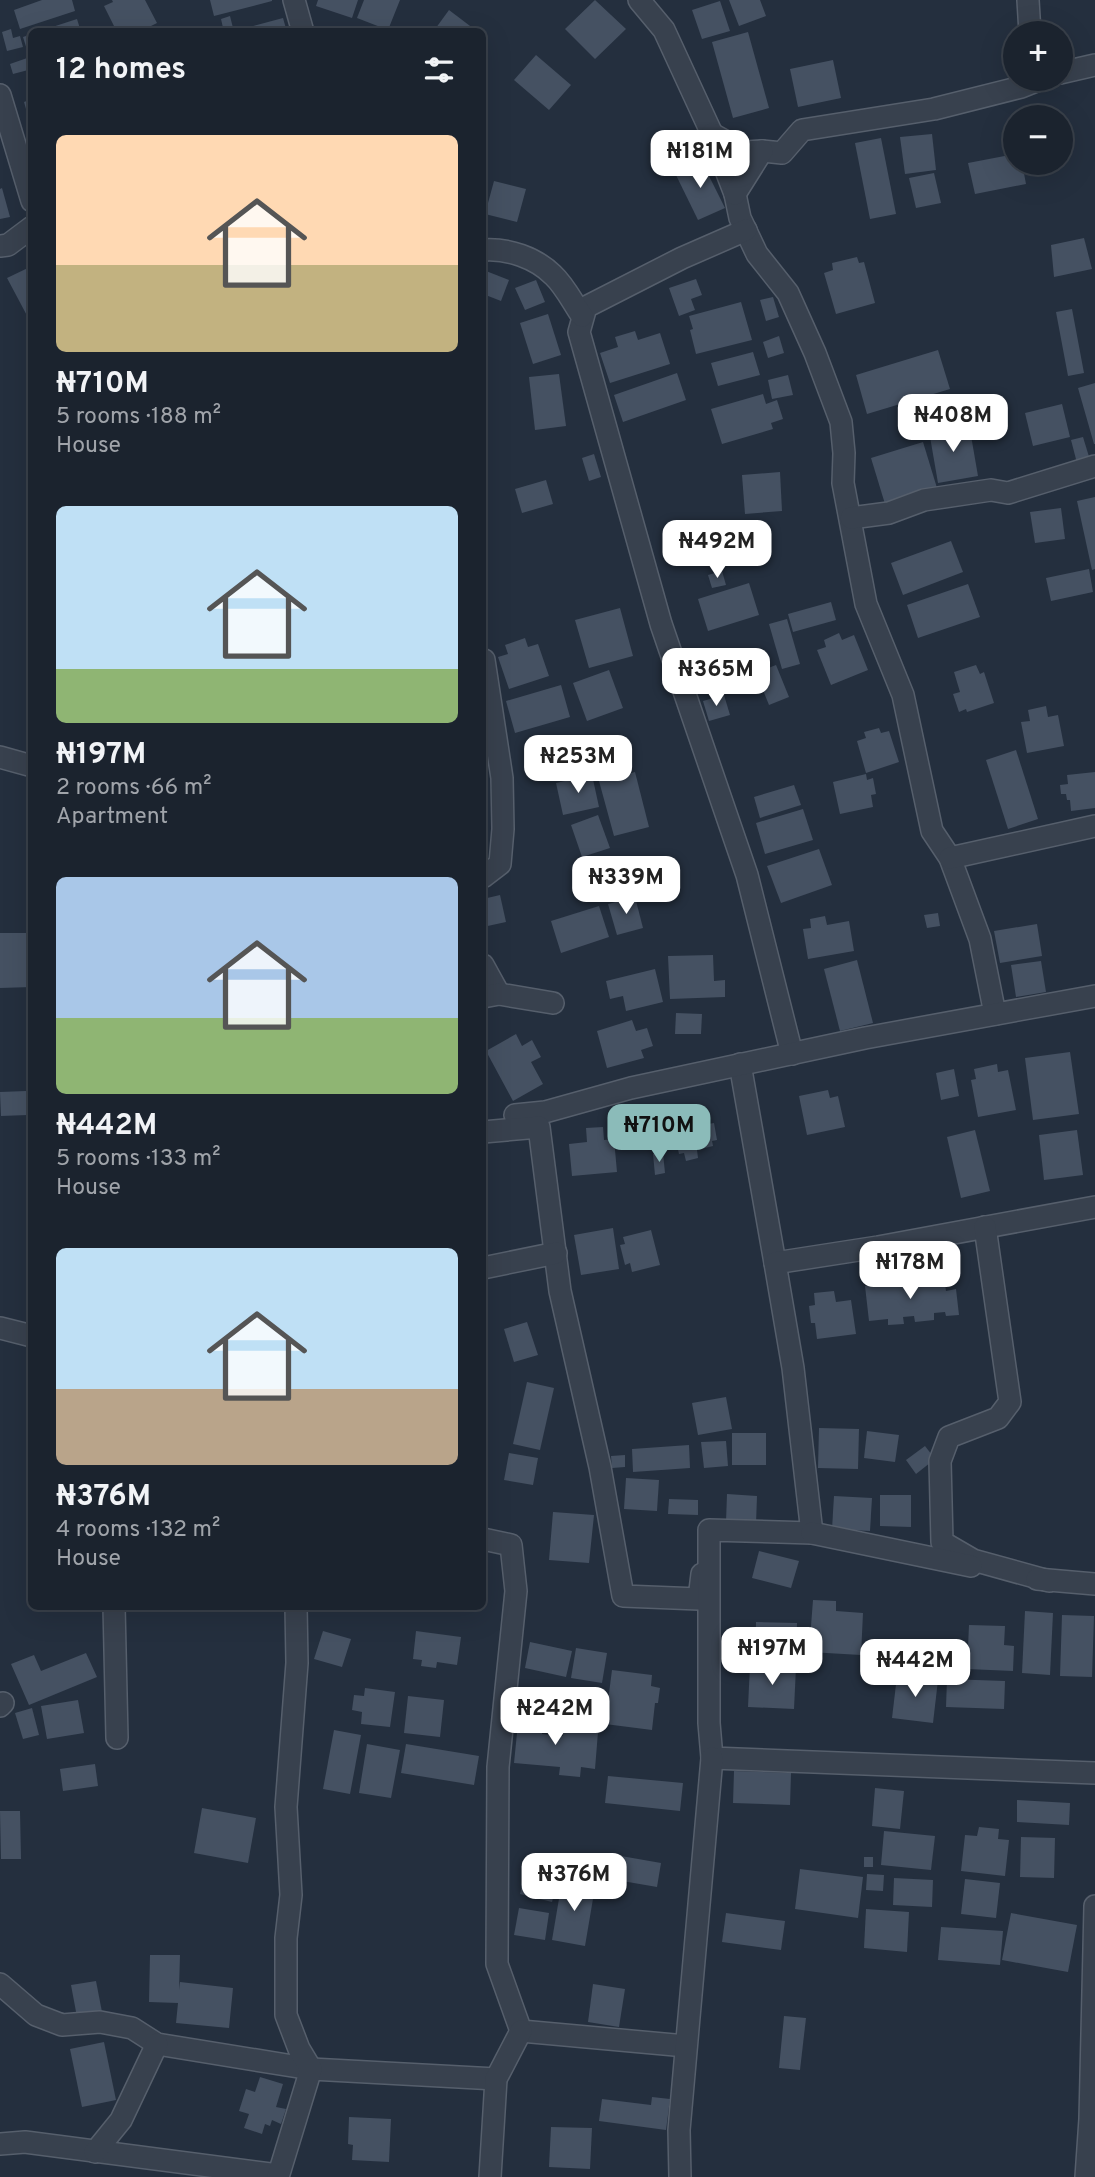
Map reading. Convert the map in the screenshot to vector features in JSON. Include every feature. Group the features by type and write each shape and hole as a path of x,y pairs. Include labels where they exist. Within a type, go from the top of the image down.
{"street":[{"path":"294,0 302,28"},
{"path":"639,0 664,30 712,134 735,194 740,218 757,254 788,293 815,352 841,422 843,483 866,604 903,695 932,831 950,858 980,939 995,1014"},
{"path":"1028,0 1029,21"},
{"path":"1073,70 1095,65"},
{"path":"712,134 745,152 782,153 802,130 934,109 1005,91"},
{"path":"0,95 28,188"},
{"path":"735,194 762,151"},
{"path":"0,246 8,245 28,230"},
{"path":"746,230 682,258 586,307 579,332 661,624 747,876 792,1054"},
{"path":"486,250 495,249 531,259 554,276 582,316"},
{"path":"851,518 889,513 923,500 991,490 1008,493 1095,466"},
{"path":"486,673 502,778 503,829 500,864 486,875"},
{"path":"0,757 28,765"},
{"path":"950,858 1095,826"},
{"path":"486,976 491,995 553,1003"},
{"path":"486,1125 545,1112 631,1088 1095,996"},
{"path":"740,1065 793,1368 812,1534"},
{"path":"486,1125 540,1127 560,1292 600,1467 623,1597 699,1599 709,1530"},
{"path":"775,1263 1095,1207"},
{"path":"985,1227 1010,1402 998,1418 949,1437 940,1461 942,1542 973,1559 1049,1581"},
{"path":"486,1267 555,1253"},
{"path":"0,1328 28,1335"},
{"path":"709,1530 812,1534 1049,1581 1095,1584"},
{"path":"680,2177 679,2130 712,1758 709,1723 709,1530"},
{"path":"486,1540 511,1545 516,1591 498,1766 497,1964 521,2031 496,2079 490,2177"},
{"path":"114,1610 117,1738"},
{"path":"0,2144 25,2142 278,2176 311,2069 299,2049 286,2015 286,1938 291,1895 286,1807 297,1663 296,1610"},
{"path":"712,1758 1095,1773"},
{"path":"1086,2177 1095,1906"},
{"path":"0,1984 36,2015 62,2025 100,2022 132,2028 157,2044 311,2069 496,2079"},
{"path":"521,2031 686,2046"},
{"path":"94,2152 121,2120 157,2044"}],"building":[{"path":"42,0 72,0 75,11 20,29 14,10"},
{"path":"112,0 145,0 157,23 147,28 115,28 104,6 113,2"},
{"path":"210,0 272,0 272,1 214,16"},
{"path":"318,0 358,0 352,18 316,6"},
{"path":"364,0 400,0 389,28 357,18"},
{"path":"595,0 626,29 595,59 565,29"},
{"path":"729,0 760,0 766,16 739,26"},
{"path":"720,1 730,31 702,39 692,10"},
{"path":"449,10 473,28 436,28"},
{"path":"230,16 233,28 223,28 221,19"},
{"path":"283,18 286,28 246,28"},
{"path":"77,19 80,28 49,28"},
{"path":"11,29 13,38 20,36 23,47 7,51 2,32"},
{"path":"748,32 769,108 733,118 712,42"},
{"path":"28,35 28,53 23,37"},
{"path":"536,55 571,85 549,110 514,80"},
{"path":"28,58 28,70 13,74 10,64"},
{"path":"833,60 841,98 798,107 790,69"},
{"path":"28,100 28,116 24,102"},
{"path":"932,134 936,170 905,174 900,137"},
{"path":"881,138 896,214 870,219 855,143"},
{"path":"1003,156 1003,175 1024,175 1026,184 975,194 968,163"},
{"path":"701,160 725,208 698,220 675,173"},
{"path":"934,173 941,203 916,208 909,178"},
{"path":"494,181 526,189 517,222 486,214"},
{"path":"2,188 10,217 0,219 0,189"},
{"path":"1084,238 1092,269 1054,277 1051,245"},
{"path":"857,257 859,263 864,262 875,303 836,314 824,273 833,270 832,263"},
{"path":"28,268 28,317 7,278"},
{"path":"486,271 509,280 501,301 486,295"},
{"path":"696,279 702,295 691,299 695,310 679,316 669,288"},
{"path":"536,280 545,302 525,310 515,288"},
{"path":"773,297 779,317 766,321 760,300"},
{"path":"741,302 752,340 696,354 689,316"},
{"path":"1072,309 1084,373 1068,376 1056,312"},
{"path":"548,314 561,355 533,364 520,323"},
{"path":"635,331 638,340 660,333 670,364 610,383 600,353 618,347 615,337"},
{"path":"779,336 784,353 768,358 763,342"},
{"path":"938,350 950,389 867,414 856,375"},
{"path":"753,352 760,375 718,386 711,363"},
{"path":"677,373 686,400 623,422 614,395"},
{"path":"559,374 566,426 535,430 529,377"},
{"path":"788,375 793,395 772,399 768,380"},
{"path":"1095,383 1095,444 1094,444 1078,388"},
{"path":"763,394 766,404 777,400 783,419 771,423 773,429 722,444 711,409"},
{"path":"964,398 967,415 955,417 951,400"},
{"path":"1062,404 1070,437 1033,446 1025,413"},
{"path":"969,424 978,476 938,483 929,431"},
{"path":"1083,437 1090,460 1077,463 1071,440"},
{"path":"923,442 937,488 885,504 871,458"},
{"path":"594,454 601,477 589,481 582,458"},
{"path":"780,472 782,511 745,514 742,475"},
{"path":"546,480 553,504 522,513 515,489"},
{"path":"1095,497 1095,569 1092,570 1077,501"},
{"path":"1061,508 1065,539 1035,543 1030,512"},
{"path":"951,541 963,572 903,595 891,563"},
{"path":"739,542 744,558 722,564 717,548"},
{"path":"1089,569 1093,592 1051,601 1046,578"},
{"path":"722,571 726,585 712,588 708,575"},
{"path":"749,583 759,615 708,631 698,599"},
{"path":"968,584 980,617 918,638 907,605"},
{"path":"831,602 836,620 793,632 788,614"},
{"path":"620,608 633,656 589,668 575,620"},
{"path":"787,619 800,664 782,669 769,624"},
{"path":"839,633 842,640 854,635 868,670 831,685 817,650 826,647 824,640"},
{"path":"525,638 528,647 538,644 549,676 509,689 498,657 508,654 505,645"},
{"path":"776,665 789,697 769,705 756,673"},
{"path":"976,665 980,674 984,672 994,703 959,712 953,694 960,692 954,672"},
{"path":"609,670 623,708 587,721 573,683"},
{"path":"561,685 570,717 515,733 506,701"},
{"path":"724,695 730,715 709,721 703,701"},
{"path":"1046,706 1048,717 1058,715 1064,746 1027,753 1021,722 1030,721 1028,710"},
{"path":"879,728 881,733 889,731 899,762 866,773 857,741 866,738 864,732"},
{"path":"1016,750 1038,819 1008,829 986,760"},
{"path":"635,772 649,827 614,836 599,781"},
{"path":"1095,772 1095,808 1071,811 1070,800 1067,800 1066,794 1061,794 1060,785 1068,784 1067,775"},
{"path":"866,774 867,780 873,778 876,794 871,795 873,807 840,814 833,782"},
{"path":"592,775 599,807 563,815 556,783"},
{"path":"794,785 801,805 760,818 754,797"},
{"path":"803,809 813,840 765,854 756,823"},
{"path":"598,815 610,848 582,857 571,825"},
{"path":"819,849 832,885 781,903 767,866"},
{"path":"500,895 506,922 486,926 486,898"},
{"path":"635,897 643,928 617,935 608,904"},
{"path":"599,906 609,937 561,953 551,921"},
{"path":"938,913 940,926 927,928 924,915"},
{"path":"825,916 827,925 849,921 854,951 808,959 803,929 811,928 810,919"},
{"path":"1037,924 1042,956 1000,963 994,931"},
{"path":"0,933 28,933 28,987 0,988"},
{"path":"713,955 714,981 725,980 725,997 670,999 668,956"},
{"path":"857,960 873,1023 840,1031 824,969"},
{"path":"1041,961 1046,992 1016,997 1011,965"},
{"path":"655,969 663,1002 626,1011 623,996 610,999 606,981"},
{"path":"676,1013 702,1014 701,1034 675,1034"},
{"path":"632,1020 636,1031 647,1028 653,1046 641,1050 644,1058 607,1068 597,1031"},
{"path":"516,1034 522,1046 532,1040 541,1057 531,1062 543,1084 513,1101 486,1051"},
{"path":"1070,1052 1079,1114 1033,1120 1025,1058"},
{"path":"997,1064 998,1072 1008,1070 1016,1110 978,1117 971,1080 976,1079 974,1069"},
{"path":"954,1069 959,1096 941,1100 936,1073"},
{"path":"828,1090 830,1098 838,1096 845,1127 807,1135 799,1096"},
{"path":"26,1091 28,1115 1,1116 0,1092"},
{"path":"704,1106 708,1124 714,1123 717,1140 712,1141 713,1146 697,1150 698,1158 686,1161 684,1153 679,1154 670,1113"},
{"path":"603,1127 604,1140 614,1139 617,1172 572,1176 569,1144 587,1142 586,1128"},
{"path":"975,1130 990,1191 961,1198 947,1137"},
{"path":"1077,1130 1083,1175 1044,1180 1039,1135"},
{"path":"663,1153 665,1173 655,1175 653,1154"},
{"path":"613,1228 619,1269 581,1275 574,1235"},
{"path":"651,1230 660,1265 632,1272 630,1263 625,1265 620,1245 625,1244 623,1237"},
{"path":"933,1278 933,1285 945,1284 946,1291 956,1289 959,1315 934,1313 934,1320 915,1322 914,1316 903,1317 904,1324 888,1325 888,1319 869,1321 865,1286"},
{"path":"834,1291 836,1302 851,1300 856,1334 817,1339 809,1306 815,1305 814,1293"},
{"path":"527,1322 538,1355 514,1362 504,1329"},
{"path":"527,1382 554,1388 540,1450 513,1444"},
{"path":"726,1397 732,1429 698,1435 692,1403"},
{"path":"819,1428 859,1429 858,1469 818,1468"},
{"path":"867,1431 899,1435 895,1462 864,1458"},
{"path":"732,1433 766,1433 766,1465 732,1465"},
{"path":"726,1441 728,1466 704,1468 701,1442"},
{"path":"689,1445 690,1468 633,1472 632,1449"},
{"path":"925,1446 935,1459 916,1474 906,1460"},
{"path":"509,1453 538,1458 533,1485 504,1480"},
{"path":"625,1455 625,1467 612,1468 611,1456"},
{"path":"626,1478 659,1480 657,1511 624,1509"},
{"path":"727,1494 757,1496 756,1524 726,1522"},
{"path":"880,1495 911,1495 911,1527 880,1526"},
{"path":"834,1496 872,1498 870,1531 832,1529"},
{"path":"669,1499 698,1500 698,1515 668,1514"},
{"path":"553,1512 594,1515 589,1563 549,1560"},
{"path":"759,1551 799,1561 791,1588 752,1578"},
{"path":"813,1600 836,1601 836,1611 863,1613 861,1655 809,1652"},
{"path":"1025,1611 1053,1613 1050,1675 1022,1673"},
{"path":"1062,1615 1094,1616 1092,1677 1060,1676"},
{"path":"756,1622 797,1623 796,1658 755,1656"},
{"path":"969,1625 1005,1626 1004,1645 1014,1646 1013,1671 967,1669"},
{"path":"323,1631 351,1639 342,1667 314,1659"},
{"path":"416,1631 461,1637 457,1665 437,1662 436,1668 421,1666 422,1660 413,1659"},
{"path":"530,1642 572,1651 566,1677 525,1668"},
{"path":"576,1648 607,1653 602,1683 571,1678"},
{"path":"86,1653 97,1677 29,1705 11,1664 34,1655 41,1671"},
{"path":"750,1665 796,1667 794,1709 748,1707"},
{"path":"612,1670 652,1675 651,1686 660,1688 658,1703 655,1703 652,1730 605,1724"},
{"path":"897,1676 938,1680 933,1723 892,1718"},
{"path":"947,1679 1005,1681 1004,1709 946,1707"},
{"path":"365,1688 395,1692 390,1727 361,1724 362,1712 352,1710 354,1695 364,1696"},
{"path":"526,1693 546,1696 544,1705 524,1702"},
{"path":"572,1695 598,1696 597,1720 571,1719"},
{"path":"408,1696 444,1700 440,1737 404,1733"},
{"path":"78,1700 84,1733 47,1739 41,1706"},
{"path":"32,1708 39,1735 23,1739 15,1713"},
{"path":"519,1713 544,1715 542,1734 563,1736 564,1729 598,1732 595,1769 581,1767 580,1777 559,1775 560,1767 514,1763"},
{"path":"334,1730 361,1735 350,1794 323,1789"},
{"path":"367,1744 400,1750 391,1798 359,1793"},
{"path":"406,1744 479,1756 474,1785 401,1773"},
{"path":"95,1764 98,1786 63,1791 60,1769"},
{"path":"734,1771 791,1773 790,1805 733,1803"},
{"path":"608,1776 683,1783 680,1811 605,1803"},
{"path":"875,1788 904,1791 900,1829 872,1826"},
{"path":"1017,1800 1070,1803 1069,1825 1017,1822"},
{"path":"202,1808 256,1818 248,1863 194,1853"},
{"path":"0,1811 20,1811 21,1859 1,1859"},
{"path":"979,1827 999,1829 998,1839 1009,1840 1005,1876 961,1871 965,1835 977,1836"},
{"path":"884,1831 935,1836 931,1870 881,1865"},
{"path":"1021,1837 1055,1838 1054,1878 1020,1877"},
{"path":"604,1853 661,1863 657,1887 599,1877"},
{"path":"864,1857 873,1857 873,1867 864,1867"},
{"path":"526,1869 558,1877 552,1902 520,1894"},
{"path":"800,1869 863,1877 858,1918 795,1909"},
{"path":"867,1874 884,1875 883,1891 866,1890"},
{"path":"894,1878 933,1880 932,1907 893,1905"},
{"path":"965,1879 1000,1883 996,1918 961,1914"},
{"path":"562,1881 595,1887 585,1946 552,1940"},
{"path":"519,1908 549,1913 545,1940 514,1935"},
{"path":"866,1909 909,1912 907,1952 864,1948"},
{"path":"726,1913 785,1921 781,1950 722,1942"},
{"path":"1011,1913 1077,1925 1068,1972 1002,1960"},
{"path":"941,1927 1003,1931 1000,1965 938,1960"},
{"path":"150,1955 180,1955 179,1990 180,1982 233,1988 229,2028 176,2023 178,2003 149,2002"},
{"path":"96,1981 102,2012 77,2017 71,1985"},
{"path":"593,1984 625,1989 619,2027 588,2022"},
{"path":"784,2016 806,2018 800,2070 779,2068"},
{"path":"104,2042 116,2100 82,2107 70,2049"},
{"path":"260,2077 283,2084 276,2107 286,2109 281,2124 272,2120 270,2126 265,2124 262,2134 244,2128 249,2114 239,2111 246,2089 255,2092"},
{"path":"652,2097 670,2099 666,2130 599,2121 602,2099 651,2105"},
{"path":"349,2117 391,2119 389,2162 352,2160 353,2145 348,2144"},
{"path":"551,2127 592,2128 590,2169 549,2167"}]}
